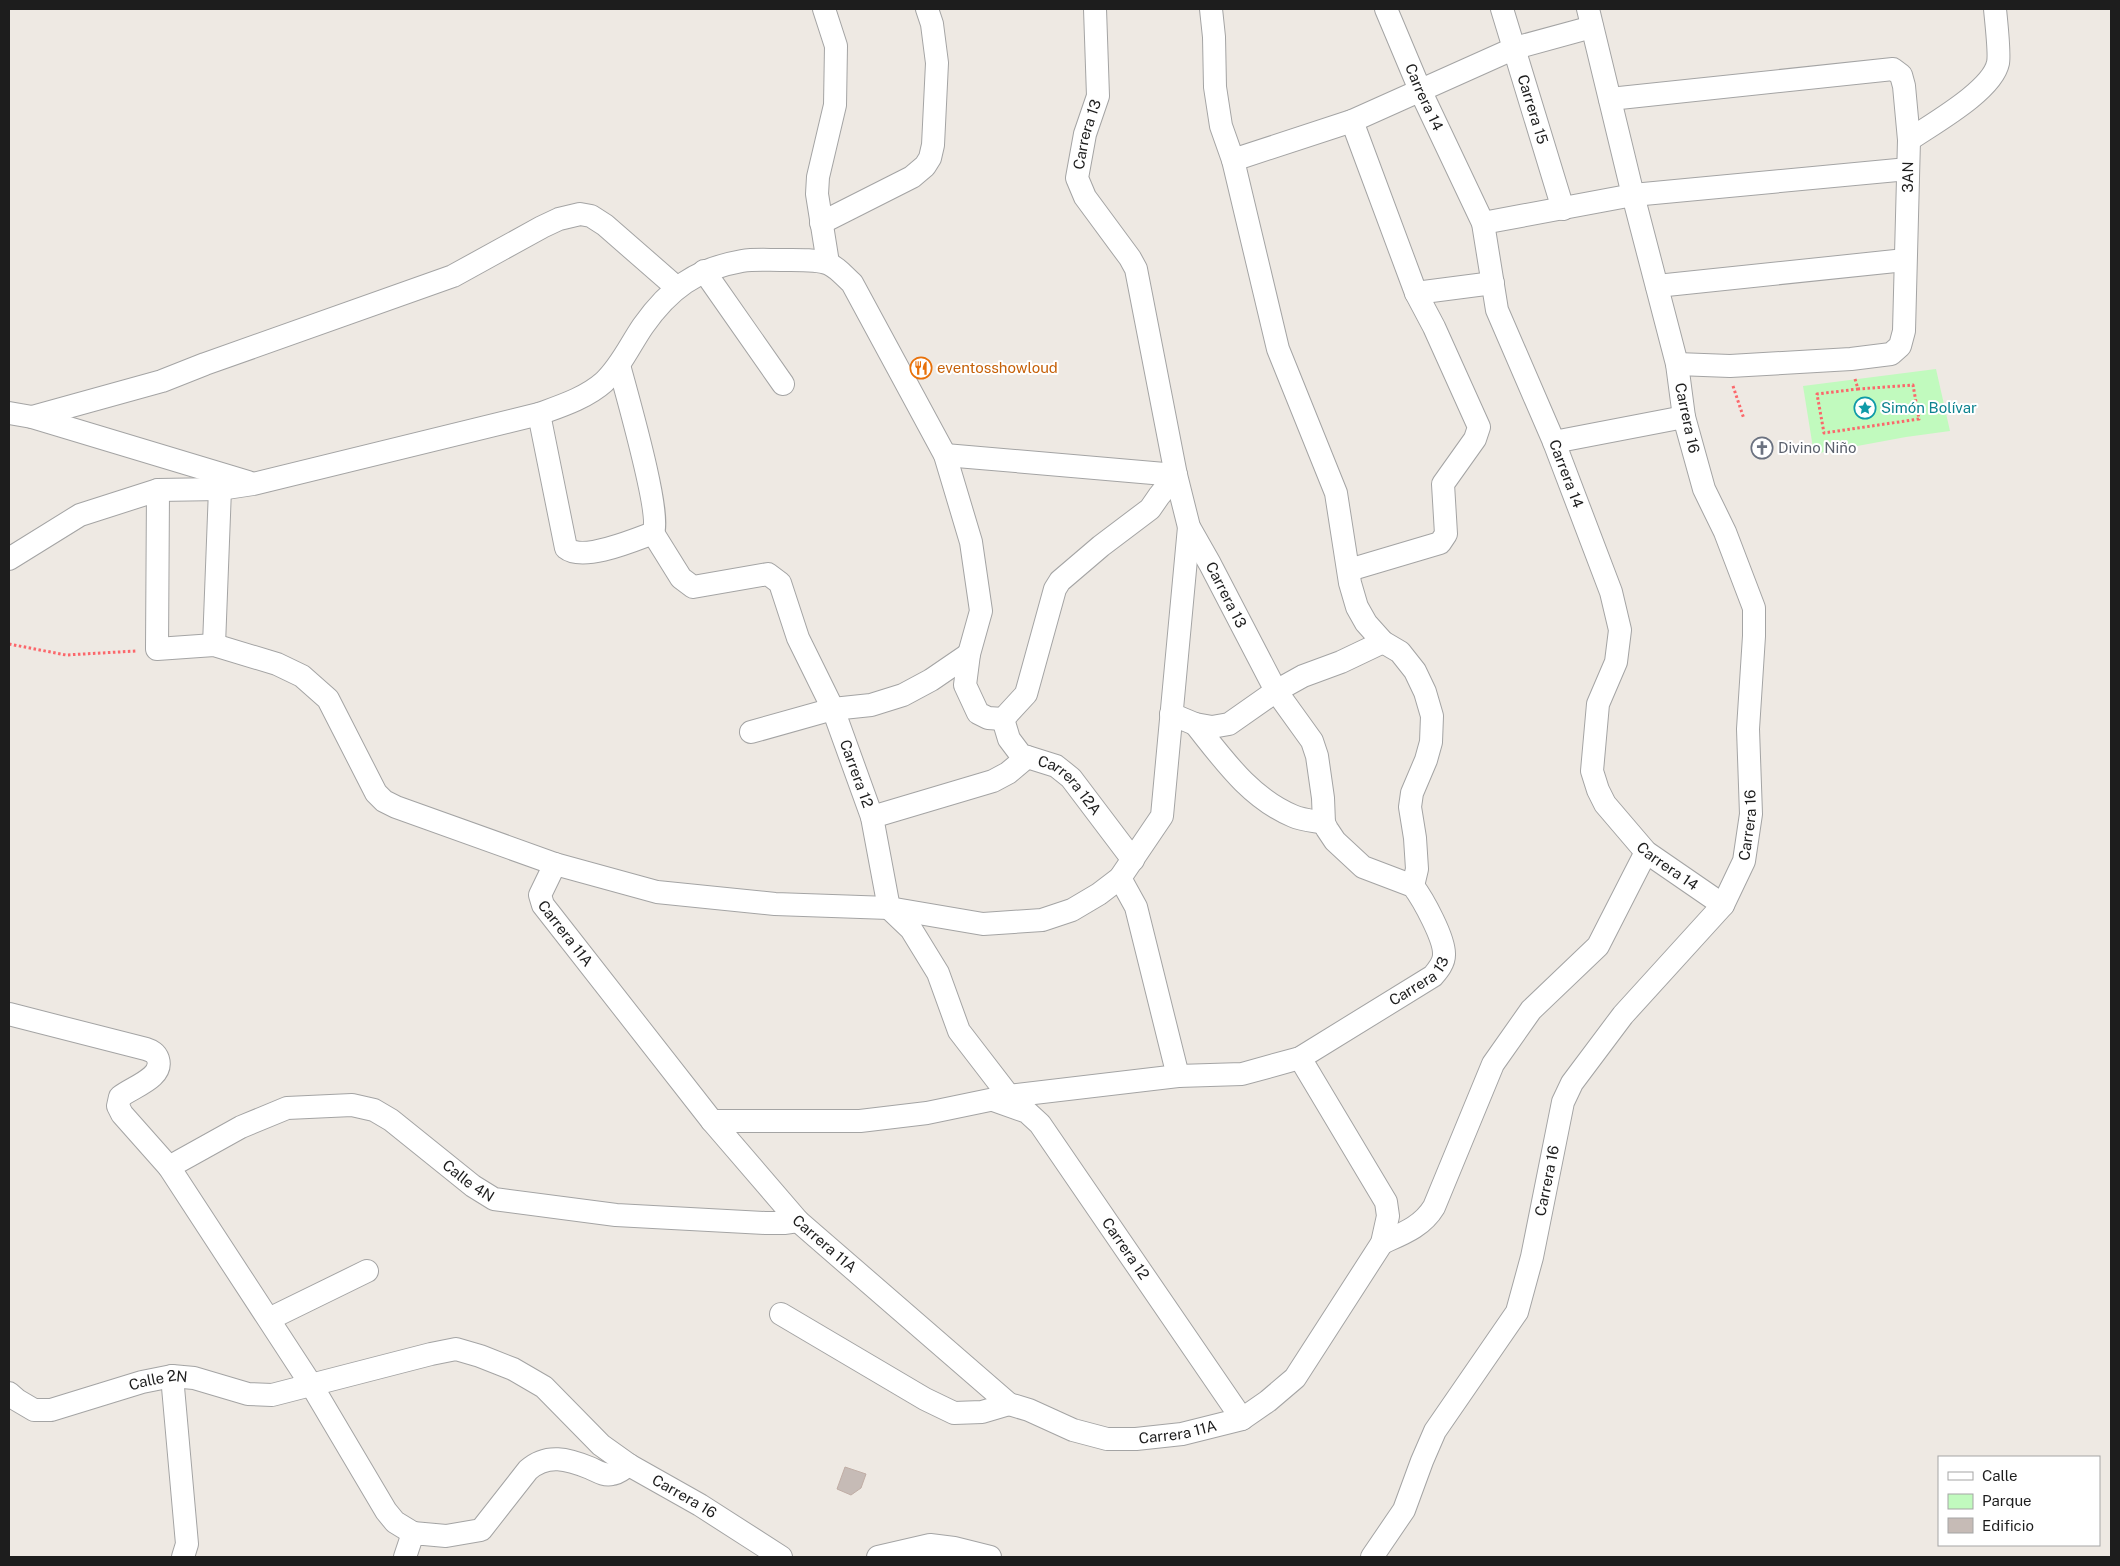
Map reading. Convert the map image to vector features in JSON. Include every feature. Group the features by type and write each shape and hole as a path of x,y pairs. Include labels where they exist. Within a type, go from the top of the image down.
{"street":[{"path":"824,9 836,46 835,105 818,177 817,194 828,263"},
{"path":"821,223 912,177 925,166 930,158 933,145 937,62 932,24 927,9"},
{"name":"Carrera 13","path":"1095,9 1098,96 1085,134 1078,178 1085,198 1130,258 1136,269 1176,475 1189,528 1210,564 1276,691 1312,741 1315,748 1323,798 1324,823"},
{"path":"1195,724 1242,782 1269,803 1294,817 1324,823 1335,841 1363,867 1413,886 1417,868 1410,807 1412,793 1426,760 1431,742 1432,716 1426,692 1415,672 1400,652 1383,642 1366,623 1357,607 1336,493 1278,349 1233,160 1221,126 1215,88 1214,37 1211,9"},
{"name":"Carrera 14","path":"1386,9 1420,90 1483,223 1497,310 1554,442 1611,592 1620,630 1616,662 1598,704 1592,771 1598,790 1604,804 1646,852 1723,905"},
{"name":"Carrera 15","path":"1502,9 1564,209"},
{"path":"1908,140 1974,95 1988,81 1998,63 1995,9"},
{"path":"1233,160 1352,122 1515,48 1590,18"},
{"name":"Carrera 16","path":"1372,1557 1404,1510 1422,1460 1435,1431 1517,1312 1532,1257 1564,1102 1572,1083 1623,1015 1723,905 1744,861 1751,814 1748,729 1754,608 1725,532 1704,489 1684,417 1677,364 1590,18"},
{"name":"3AN","path":"1610,99 1893,69 1901,75 1904,86 1908,169 1904,331 1900,346 1891,354 1851,359 1730,366 1677,364"},
{"path":"1349,570 1440,543 1446,534 1443,484 1478,433 1479,427 1468,399 1416,293 1352,122"},
{"path":"1483,223 1633,195 1908,169"},
{"path":"32,417 162,382 205,364 454,276 542,227 580,214 592,216 605,224 676,287"},
{"path":"9,559 80,515 158,490 220,489 253,484 539,414 585,394 603,383 619,365 644,325 676,287 704,271 742,261 792,260 828,263 852,284 945,455 971,542 980,596 981,611 969,654 965,684 970,699 978,713 988,718 1003,719 1026,694 1055,589 1060,581 1101,546 1150,509 1176,475"},
{"path":"1657,286 1905,260"},
{"path":"704,271 783,384"},
{"path":"1416,293 1493,283"},
{"path":"539,414 566,548 571,552 581,552 614,547 653,534 655,520 652,496 619,365"},
{"path":"9,413 32,417 253,484"},
{"path":"1554,442 1684,417"},
{"path":"945,455 1176,475"},
{"path":"214,645 220,489"},
{"path":"158,490 157,649 214,645 277,664 302,676 328,699 376,793 384,801 556,864 657,892 776,904 889,908 982,924 1042,920 1072,910 1099,894 1120,878 1162,816 1189,528"},
{"name":"Carrera 12","path":"653,534 681,578 693,587 768,574 780,583 798,638 833,709 872,816 889,908"},
{"path":"1171,714 1195,724 1212,726 1229,724 1276,691 1303,676 1341,662 1383,642"},
{"path":"751,732 833,709 871,705 903,695 931,680 969,654"},
{"name":"Carrera 12A","path":"1003,719 1009,739 1021,755 1056,766 1071,778 1133,860"},
{"path":"872,816 993,781 1008,773 1028,757"},
{"path":"1382,1243 1413,1229 1427,1220 1493,1064 1531,1010 1598,946 1646,852"},
{"name":"Carrera 11A","path":"556,864 540,895 543,905 712,1121 798,1221 1009,1404 1029,1410 1073,1430 1106,1439 1136,1439 1182,1434 1242,1419"},
{"path":"1120,878 1136,907 1178,1076"},
{"name":"Carrera 13","path":"712,1121 860,1121 927,1112 1001,1098 1178,1076 1242,1074 1300,1058 1433,976 1440,967 1444,955 1440,938 1413,886"},
{"path":"889,908 911,929 938,973 959,1032 1001,1098"},
{"path":"9,1014 152,1051 157,1056 159,1069 156,1073 120,1097 118,1106 122,1114 168,1167 312,1386 395,1522 413,1532 446,1536 481,1530 528,1470 538,1462 549,1458 575,1462 606,1475 615,1474 629,1465"},
{"path":"1242,1419 1268,1401 1295,1378 1382,1243 1388,1216 1386,1202 1300,1058"},
{"name":"Carrera 12","path":"1001,1098 1027,1112 1040,1124 1242,1419"},
{"name":"Calle 4N","path":"168,1167 241,1127 287,1108 352,1105 374,1110 391,1120 478,1190 494,1199 616,1215 765,1223 798,1221"},
{"path":"269,1319 367,1271"},
{"path":"782,1314 925,1399 954,1413 982,1412 1009,1404"},
{"name":"Calle 2N","path":"9,1393 34,1410 51,1410 142,1382 172,1376 194,1378 248,1394 272,1395 431,1354 456,1350 480,1356 513,1369 544,1387 589,1435"},
{"path":"172,1376 187,1544 183,1557"},
{"name":"Carrera 16","path":"589,1435 629,1465 700,1506 781,1557"},
{"path":"405,1557 413,1532"},
{"path":"878,1557 930,1546 954,1548 990,1557"}],"path":[{"path":"1851,359 1858,389"},
{"path":"1730,366 1733,389 1744,419"},
{"path":"1913,385 1919,419 1824,433 1817,394 1858,389 1913,385"},
{"path":"9,644 66,655 157,649"}],"green space":[{"path":"1936,369 1950,431 1814,454 1803,386"}],"building":[{"path":"845,1467 866,1474 861,1488 851,1495 837,1489"}],"place":[{"name":"eventosshowloud","path":"921,368"},
{"name":"Simón Bolívar","path":"1865,408"},
{"name":"Divino Niño","path":"1762,448"}]}
